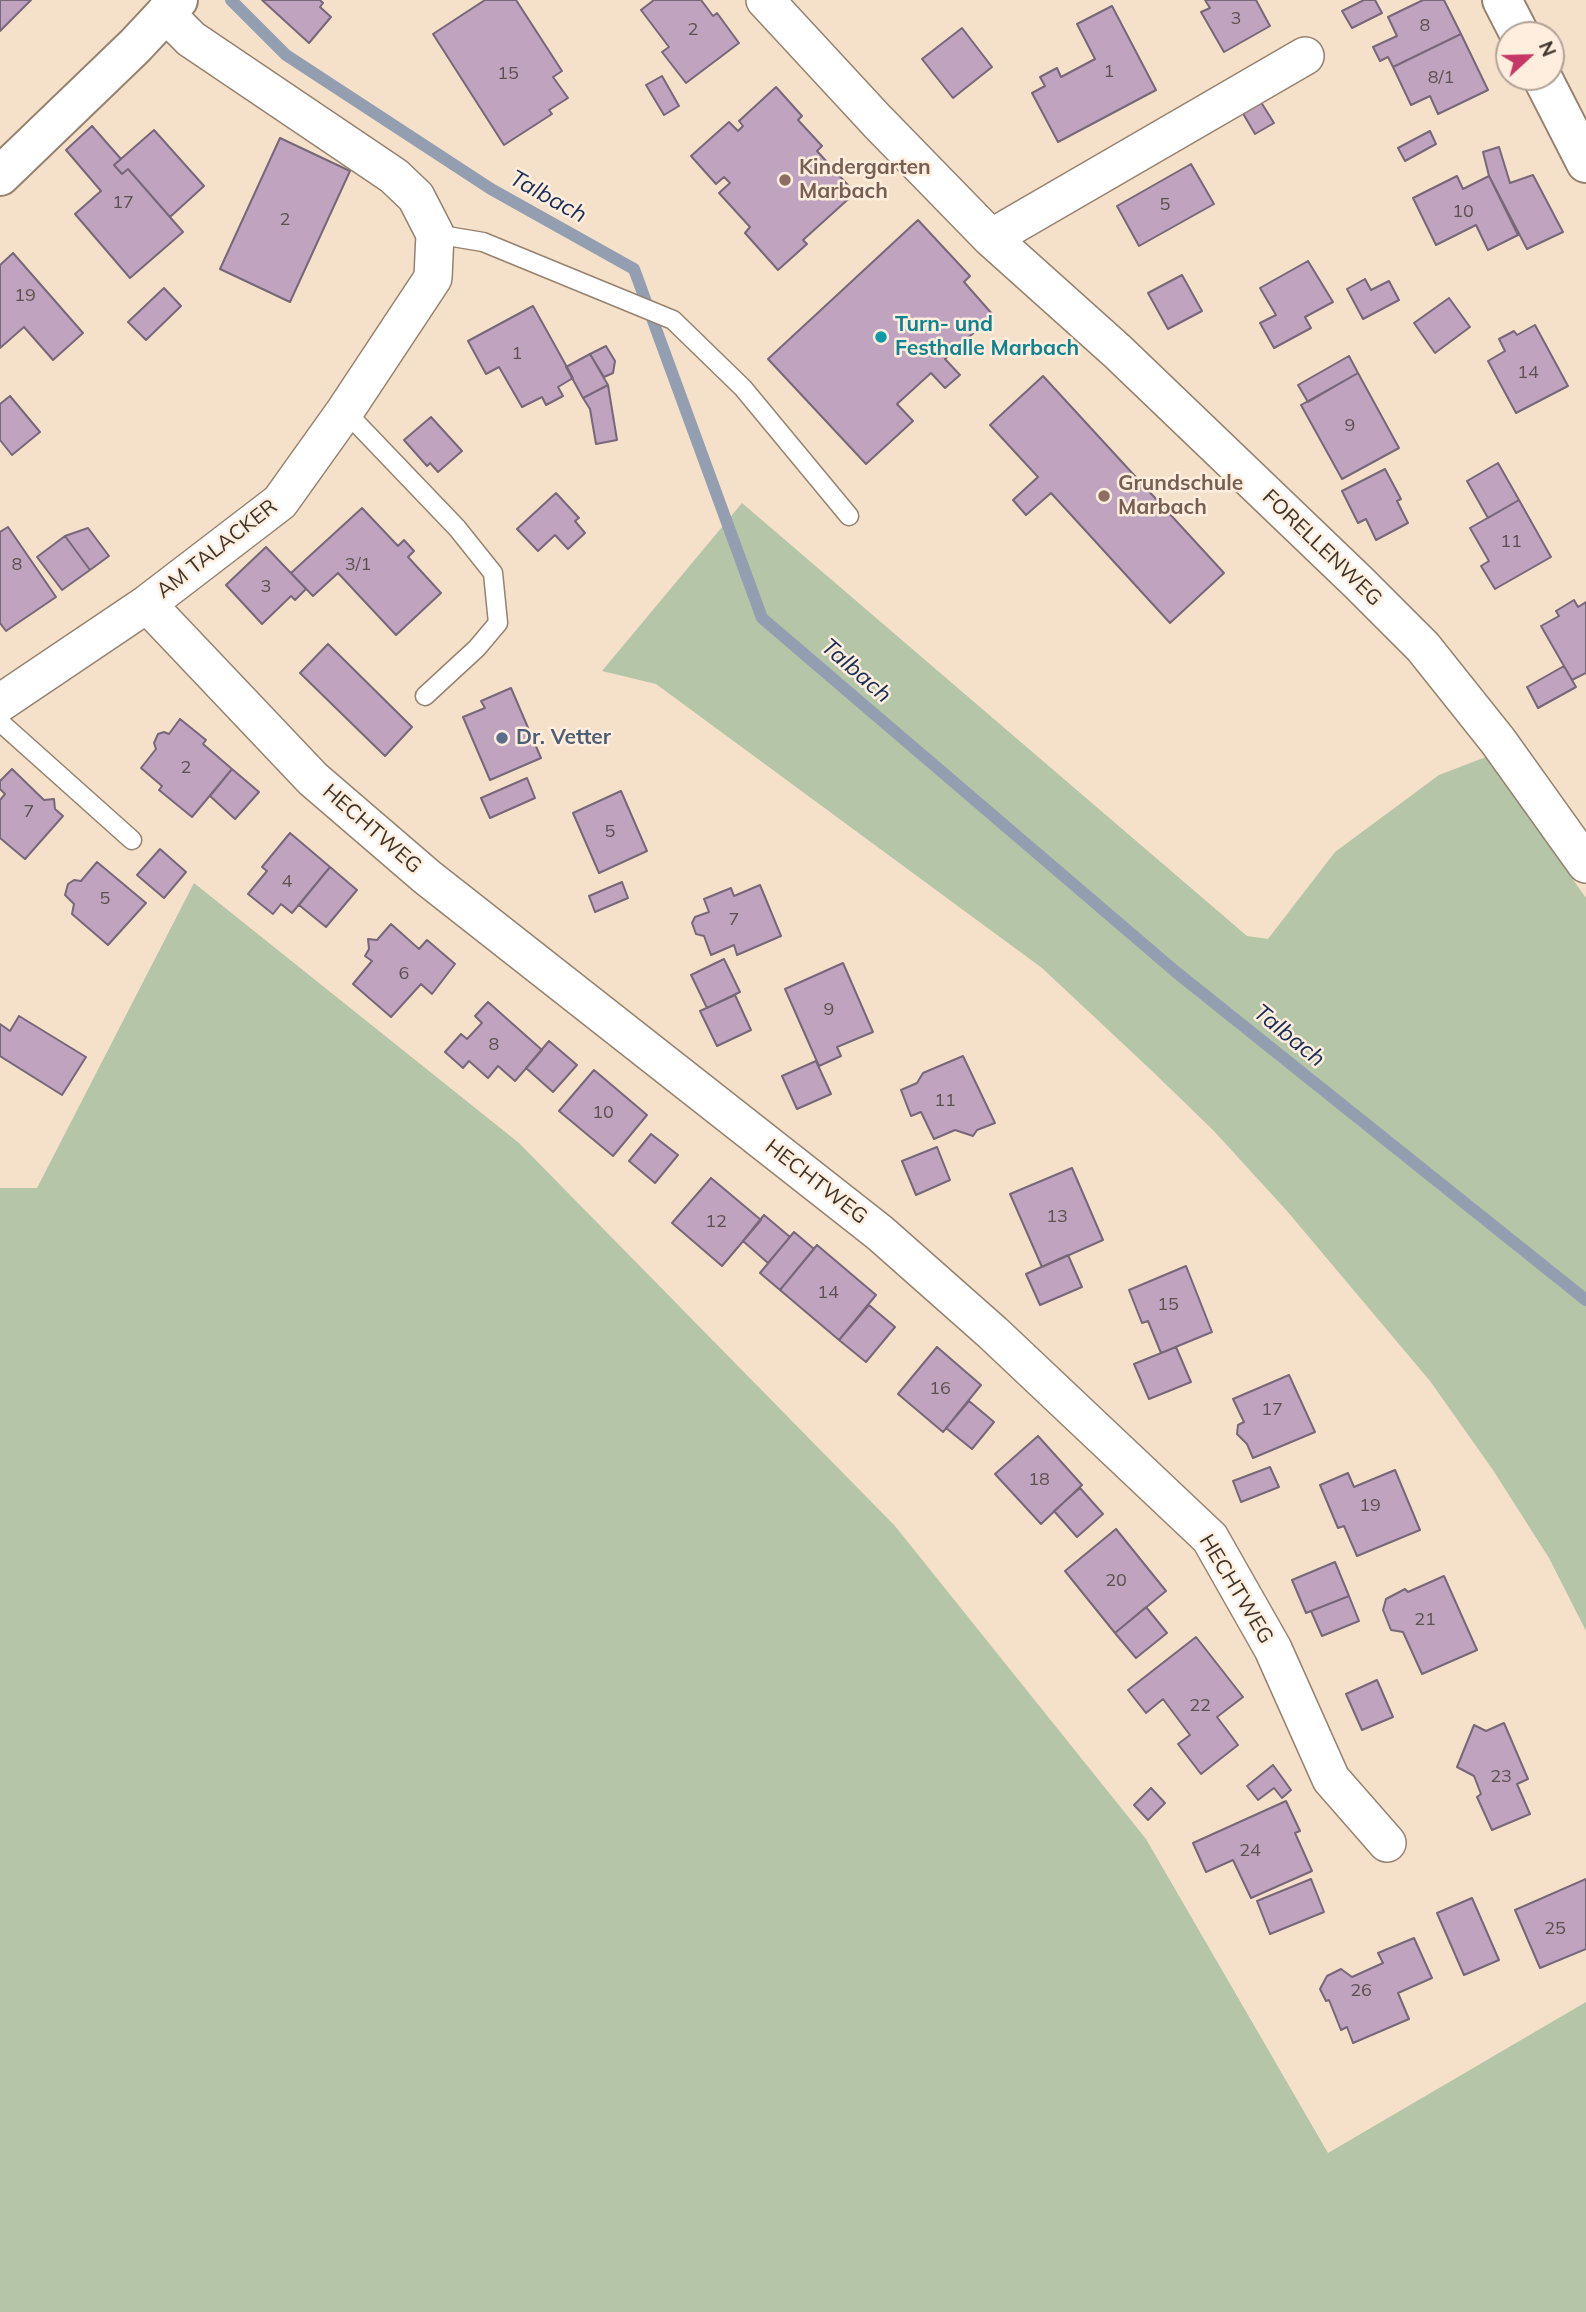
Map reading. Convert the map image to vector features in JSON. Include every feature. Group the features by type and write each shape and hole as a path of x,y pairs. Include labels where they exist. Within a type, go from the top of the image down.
{"main road":[{"path":"1502,0 1513,21"},
{"path":"0,176 172,7"},
{"path":"1549,91 1586,163"}],"street":[{"name":"FORELLENWEG","path":"765,0 877,121 991,238 1127,361 1423,647 1498,741 1586,864"},
{"name":"AM TALACKER","path":"0,704 146,604 280,502 345,411 433,278 435,234 416,197 394,176 191,38 172,7"},
{"path":"991,238 1305,56"},
{"name":"HECHTWEG","path":"146,604 313,779 427,877 880,1233 993,1333 1210,1538 1273,1649 1331,1779 1387,1843"}],"lane":[{"path":"435,234 483,242 673,320 743,388 849,516"},
{"path":"345,411 457,528 493,573 498,623 477,648 425,696"},
{"path":"0,722 132,840"}],"green space":[{"path":"742,503 1247,936 1268,939 1335,852 1439,775 1486,757 1586,898 1586,1631 1549,1558 1493,1470 1430,1381 1287,1211 1213,1130 1042,968 656,684 602,671"},
{"path":"194,883 519,1143 895,1526 1146,1839 1328,2153 1586,2002 1586,2312 0,2312 0,1188 37,1188"}],"building":[{"path":"0,0 31,0 0,31"},
{"path":"262,0 320,0 323,3 320,7 331,17 309,43"},
{"path":"485,0 516,0 562,71 553,77 568,98 549,110 552,114 504,145 433,34"},
{"path":"654,0 701,0 713,16 717,13 739,43 686,83 662,52 669,47 641,10"},
{"path":"1205,0 1256,0 1270,26 1224,52 1201,12 1210,8"},
{"path":"1364,0 1375,0 1382,13 1352,28 1342,11"},
{"path":"1423,0 1444,0 1461,34 1393,67 1388,57 1380,61 1373,47 1397,36 1388,17"},
{"path":"1112,6 1156,90 1058,142 1032,93 1045,86 1040,77 1057,68 1061,77 1095,59 1077,24"},
{"path":"962,28 992,67 953,98 922,59"},
{"path":"1461,34 1488,90 1438,114 1430,96 1411,105 1393,67"},
{"path":"662,76 679,106 664,115 646,85"},
{"name":"Kindergarten Marbach","path":"776,87 802,116 798,120 822,146 817,151 855,193 803,240 807,244 778,270 745,233 750,227 719,193 730,183 724,177 716,184 691,156 729,122 738,131 743,126 739,121"},
{"path":"1259,99 1274,123 1255,134 1241,110"},
{"path":"92,126 121,159 114,165 122,174 128,169 183,232 130,278 75,214 101,191 66,150"},
{"path":"154,130 204,186 170,217 128,169 122,174 114,165"},
{"path":"1430,131 1436,144 1405,161 1398,148"},
{"path":"280,138 350,171 290,302 220,269"},
{"path":"1499,147 1510,183 1533,175 1563,232 1527,249 1489,176 1483,152"},
{"path":"1191,164 1214,204 1139,246 1117,206"},
{"path":"1457,176 1463,189 1489,176 1518,235 1488,250 1476,225 1436,245 1413,198"},
{"name":"Turn- und Festhalle Marbach","path":"918,220 970,276 964,282 993,315 945,359 960,375 945,388 931,373 897,404 913,421 866,464 768,359"},
{"path":"13,253 83,333 53,360 24,327 0,348 0,265"},
{"path":"1308,261 1333,302 1305,317 1311,328 1274,348 1260,323 1276,315 1260,288"},
{"path":"1182,275 1202,311 1168,329 1148,293"},
{"path":"1365,279 1371,290 1389,281 1399,300 1363,319 1347,289"},
{"path":"164,288 181,306 146,340 128,322"},
{"path":"1449,298 1470,327 1435,353 1414,323"},
{"path":"533,306 573,378 558,387 563,396 546,405 542,397 522,407 499,367 486,374 468,341"},
{"path":"1535,325 1568,386 1516,413 1488,361 1505,351 1499,339 1514,331 1517,335"},
{"path":"606,346 615,361 613,373 604,377 590,354"},
{"path":"590,354 608,385 583,398 566,367"},
{"path":"1349,356 1358,373 1308,402 1298,385"},
{"path":"1358,373 1399,448 1342,479 1301,405"},
{"name":"Grundschule Marbach","path":"1043,376 1224,573 1170,623 1051,493 1026,515 1013,500 1038,477 990,425"},
{"path":"608,385 617,440 596,444 590,409 583,398"},
{"path":"10,396 40,432 12,455 0,440 0,404"},
{"path":"431,417 462,451 438,472 430,463 427,466 404,440"},
{"path":"1498,463 1519,500 1488,518 1467,481"},
{"path":"1385,469 1401,499 1397,501 1408,523 1376,540 1366,519 1358,523 1342,491"},
{"path":"556,493 579,518 575,521 585,533 568,549 555,535 538,551 517,529"},
{"path":"1519,500 1551,557 1495,589 1481,566 1489,561 1470,528"},
{"path":"362,508 398,546 404,540 414,551 408,557 441,593 396,635 338,573 313,596 291,573"},
{"path":"8,527 56,597 6,631 0,623 0,532"},
{"path":"88,528 109,556 90,570 65,536"},
{"path":"65,536 90,570 62,590 37,557"},
{"path":"266,547 306,589 295,600 291,596 262,624 226,585"},
{"path":"1574,600 1578,607 1586,602 1586,673 1572,680 1541,626 1559,616 1556,611"},
{"path":"328,644 412,727 385,756 300,673"},
{"path":"1564,666 1576,687 1538,708 1527,687"},
{"name":"Dr. Vetter","path":"511,688 541,758 490,780 463,717 485,708 481,701"},
{"path":"180,719 206,740 203,744 232,769 192,817 159,790 162,786 141,768 156,749 154,743 158,734 169,734"},
{"path":"12,769 44,800 54,799 55,809 63,816 25,859 0,838 0,800 5,794 0,789 0,781"},
{"path":"232,769 259,792 235,819 210,796"},
{"path":"527,778 535,798 490,818 481,798"},
{"path":"621,791 647,851 599,873 573,813"},
{"path":"290,833 330,867 292,913 281,904 273,914 248,894 267,871 262,867"},
{"path":"160,849 186,872 164,898 137,875"},
{"path":"97,862 146,903 108,945 72,914 74,904 65,895 68,884 74,880 81,881"},
{"path":"330,867 357,890 326,927 299,905"},
{"path":"622,882 628,898 595,912 589,896"},
{"path":"760,885 781,936 737,955 734,945 711,955 704,936 696,934 692,923 695,917 709,912 704,899 731,888 734,896"},
{"path":"391,924 419,949 427,940 455,964 432,994 421,984 391,1017 353,984 372,961 365,956 369,949 368,939 377,940"},
{"path":"724,959 740,992 707,1008 691,975"},
{"path":"843,963 873,1032 837,1047 841,1056 819,1066 785,989"},
{"path":"735,995 751,1030 717,1046 700,1011"},
{"path":"488,1002 542,1050 515,1081 498,1066 488,1078 469,1061 463,1068 445,1052 461,1034 467,1039 482,1023 475,1016"},
{"path":"19,1016 86,1057 62,1095 0,1056 0,1024 10,1031"},
{"path":"549,1041 577,1065 553,1092 526,1068"},
{"path":"963,1056 995,1123 977,1130 973,1136 955,1130 934,1139 921,1112 911,1116 901,1090 917,1083 923,1073"},
{"path":"816,1061 831,1094 797,1109 782,1076"},
{"path":"594,1070 647,1115 613,1156 559,1111"},
{"path":"651,1134 678,1155 655,1183 629,1161"},
{"path":"937,1147 950,1180 916,1195 902,1161"},
{"path":"1072,1168 1103,1240 1042,1267 1010,1194"},
{"path":"711,1178 761,1220 722,1266 672,1223"},
{"path":"764,1215 790,1237 768,1263 743,1241"},
{"path":"794,1232 814,1249 780,1290 760,1273"},
{"path":"817,1245 876,1295 839,1340 780,1290"},
{"path":"1068,1255 1082,1287 1040,1305 1026,1274"},
{"path":"1186,1266 1212,1332 1161,1353 1148,1321 1142,1323 1129,1290"},
{"path":"869,1305 895,1327 866,1362 839,1340"},
{"path":"937,1347 981,1385 943,1432 898,1394"},
{"path":"1176,1347 1191,1382 1149,1399 1134,1364"},
{"path":"1289,1375 1315,1432 1253,1458 1247,1444 1237,1434 1238,1425 1244,1422 1233,1399"},
{"path":"969,1401 994,1422 972,1449 946,1428"},
{"path":"1038,1436 1082,1485 1041,1524 995,1474"},
{"path":"1270,1467 1279,1487 1241,1502 1233,1481"},
{"path":"1395,1470 1420,1530 1357,1556 1344,1526 1338,1528 1320,1485 1348,1473 1354,1487"},
{"path":"1080,1488 1103,1514 1077,1537 1054,1511"},
{"path":"1116,1529 1166,1591 1115,1633 1065,1571"},
{"path":"1335,1562 1349,1596 1306,1613 1292,1580"},
{"path":"1444,1576 1477,1650 1422,1674 1403,1632 1391,1630 1383,1610 1386,1599 1405,1589 1408,1592"},
{"path":"1349,1596 1359,1621 1322,1636 1311,1611"},
{"path":"1146,1607 1167,1633 1136,1658 1115,1633"},
{"path":"1196,1637 1243,1697 1217,1717 1238,1745 1201,1774 1178,1744 1190,1735 1163,1699 1146,1713 1128,1690"},
{"path":"1377,1680 1393,1717 1362,1730 1346,1694"},
{"path":"1504,1723 1528,1779 1517,1784 1530,1814 1492,1830 1477,1797 1481,1794 1474,1776 1457,1767 1474,1725 1486,1731"},
{"path":"1273,1765 1291,1790 1282,1798 1274,1788 1258,1800 1247,1786"},
{"path":"1151,1788 1165,1803 1148,1820 1134,1805"},
{"path":"1286,1801 1300,1831 1295,1833 1312,1871 1251,1898 1233,1860 1206,1872 1193,1843"},
{"path":"1311,1879 1324,1912 1270,1934 1257,1901"},
{"path":"1586,1879 1586,1949 1540,1968 1515,1910"},
{"path":"1472,1898 1499,1960 1464,1975 1437,1913"},
{"path":"1414,1938 1432,1978 1398,1993 1409,2019 1353,2043 1347,2027 1341,2030 1329,2000 1326,2001 1320,1989 1327,1976 1341,1969 1352,1977 1383,1963 1378,1953"}],"waterway":[{"name":"Talbach","path":"231,0 286,55 491,189 634,269 762,618 1176,972 1586,1300"}],"place":[{"name":"Kindergarten Marbach","path":"785,180"},
{"name":"Turn- und Festhalle Marbach","path":"881,337"},
{"name":"Grundschule Marbach","path":"1104,496"},
{"name":"Dr. Vetter","path":"502,738"}]}
